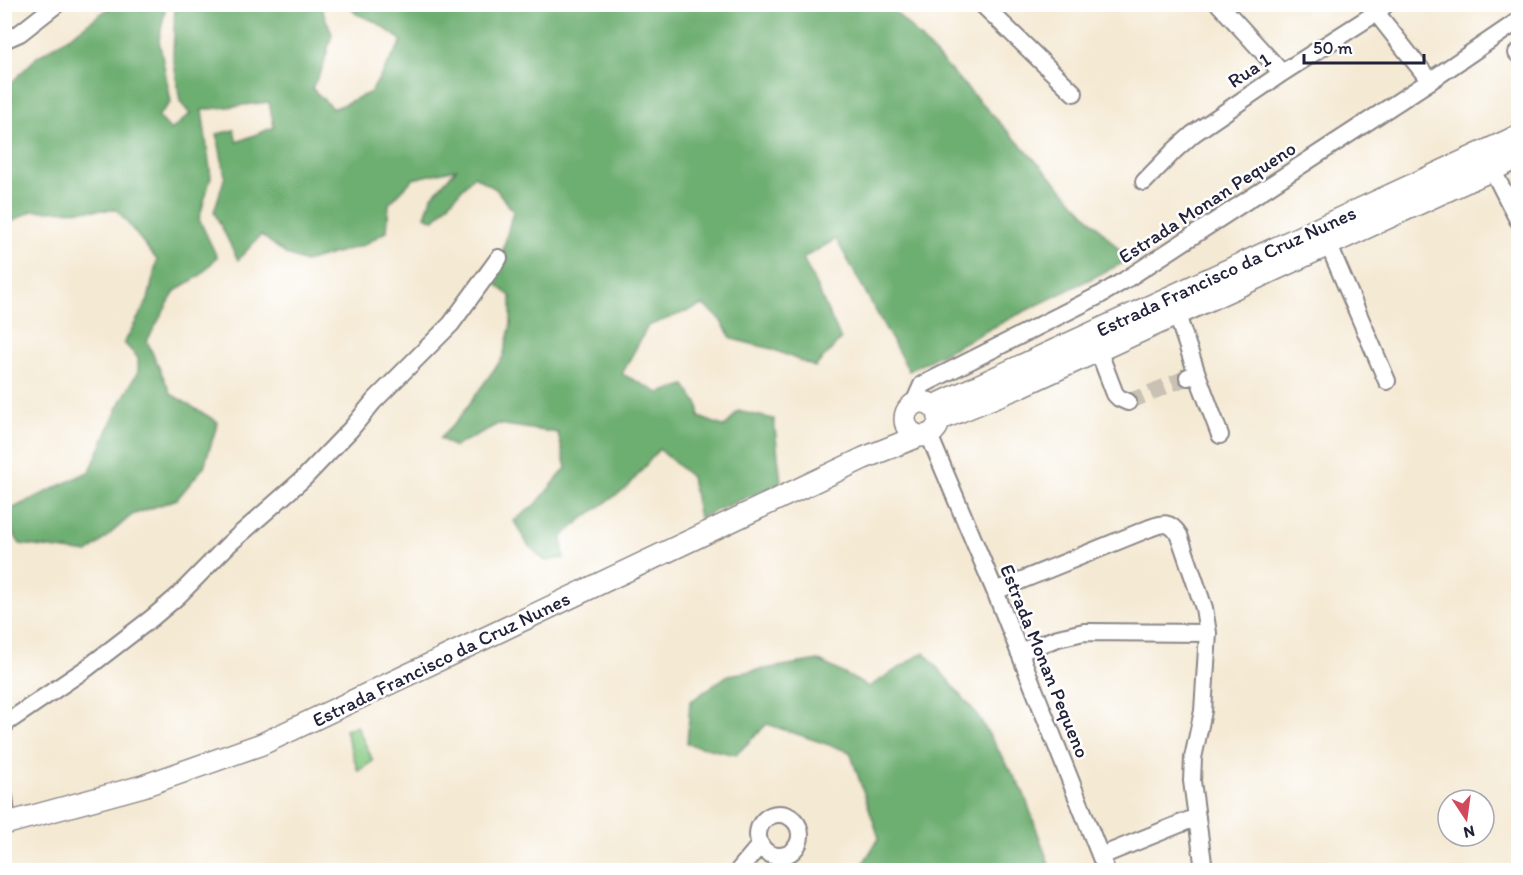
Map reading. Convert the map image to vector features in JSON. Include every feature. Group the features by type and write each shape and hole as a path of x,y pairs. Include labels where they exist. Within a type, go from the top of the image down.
{"main road":[{"name":"Estrada Francisco da Cruz Nunes","path":"6,824 143,786 262,744 864,458 923,420 1488,161 1518,136"},
{"name":"Estrada Francisco da Cruz Nunes","path":"1488,161 1518,158"}],"street":[{"path":"4,40 20,33 57,4"},
{"path":"982,4 1074,93"},
{"path":"1220,4 1282,73"},
{"path":"1377,7 1430,81"},
{"name":"Rua 1","path":"1144,182 1194,134 1377,7"},
{"name":"Estrada Monan Pequeno","path":"1103,863 1020,652 923,420 922,385 1100,295 1125,280 1518,21"},
{"path":"1488,161 1518,220"},
{"path":"1325,236 1387,381"},
{"path":"4,726 87,668 178,596 229,544 303,478 351,429 374,401 451,324 500,258"},
{"path":"1173,305 1193,376 1220,435"},
{"path":"1095,342 1115,394 1128,402"},
{"path":"995,591 1150,528 1169,524 1174,528 1179,535 1204,608 1208,633 1203,711 1193,758 1192,781 1204,870"},
{"path":"1020,652 1058,638 1084,632 1208,633"},
{"path":"4,796 6,824"},
{"path":"1103,863 1197,817"},
{"path":"739,870 760,845"}],"green space":[{"path":"233,4 269,9 278,5 320,5 332,34 323,67 312,88 333,109 371,92 402,41 376,22 356,14 349,5 888,4 1129,260 909,371 836,239 803,258 841,339 815,367 772,349 732,339 719,318 703,305 648,326 622,374 659,393 685,385 699,406 699,417 725,427 738,411 774,419 781,483 699,518 691,477 659,449 628,487 581,520 562,537 564,558 545,561 528,545 514,521 537,503 566,468 558,433 498,424 454,447 440,438 457,421 503,357 511,324 511,297 481,271 502,254 513,211 496,189 474,176 434,220 425,216 432,196 456,169 413,179 389,204 387,231 364,245 305,262 287,255 261,235 238,260 214,212 225,176 217,134 234,130 237,142 274,127 269,102 202,110 211,177 199,219 217,257 201,275 175,291 147,341 171,394 218,422 204,467 177,499 132,515 88,553 20,544 5,520 5,512 90,471 117,409 138,371 138,358 124,343 148,300 157,260 117,210 32,211 5,225 5,89 37,57 113,5 166,5 159,40 171,102 158,116 171,130 190,114 180,102 173,55 175,5"},
{"path":"924,652 976,713 1023,791 1051,870 859,870 879,838 850,752 767,724 736,755 687,744 690,702 728,675 818,660 869,687"},
{"path":"357,726 373,761 358,771 345,730"}],"tunnel":[{"path":"1128,402 1188,377"}]}
